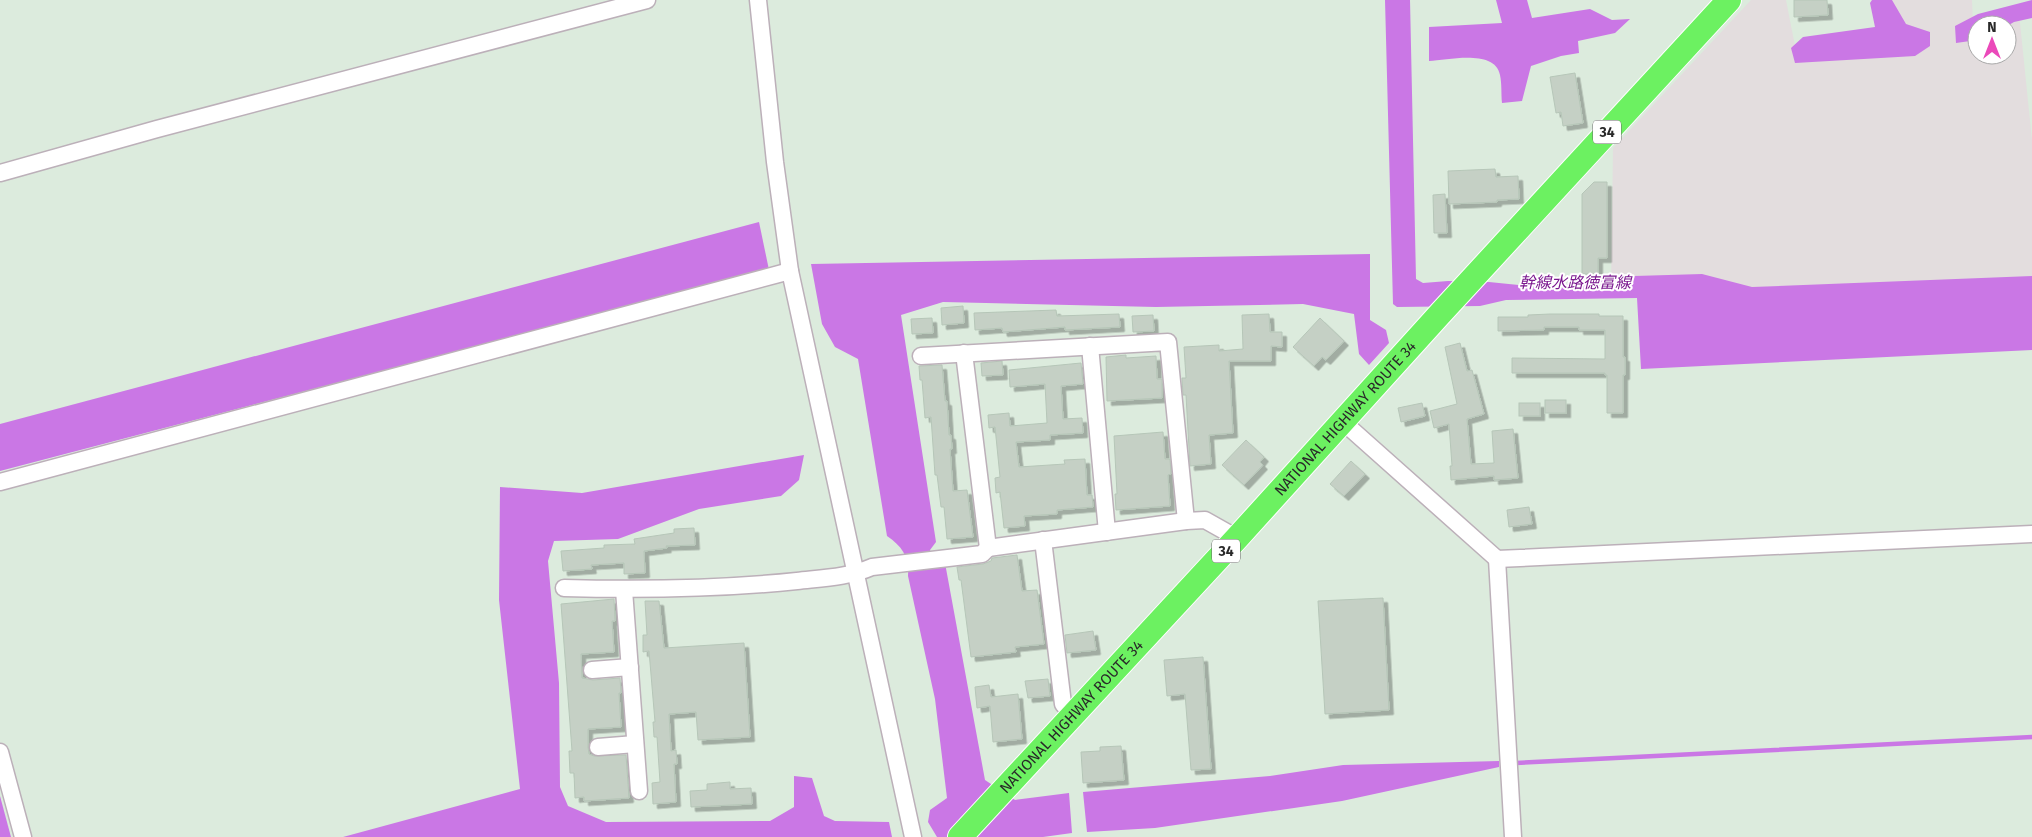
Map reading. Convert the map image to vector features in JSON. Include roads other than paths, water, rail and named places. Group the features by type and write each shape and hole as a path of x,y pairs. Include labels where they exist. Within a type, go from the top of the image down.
{"highway":[{"name":"NATIONAL HIGHWAY ROUTE 34","path":"960,837 1237,538 1485,264 1728,0"}],"street":[{"path":"0,173 157,129 647,0"},
{"path":"758,0 775,162 790,271 913,837"},
{"path":"0,482 790,271"},
{"path":"921,356 1168,342 1186,521"},
{"path":"1090,346 1106,532"},
{"path":"964,353 988,548"},
{"path":"1342,421 1497,559 2032,534"},
{"path":"564,588 624,590 779,583 856,574 872,567 982,554 988,548 1186,521 1205,520 1237,538"},
{"path":"1044,540 1063,704 1073,715"},
{"path":"1497,559 1513,837"},
{"path":"624,590 638,791"},
{"path":"592,670 630,667"},
{"path":"598,747 635,744"},
{"path":"0,752 23,837"}],"waterway":[{"path":"1516,763 2032,737"}],"water label":[{"name":"幹線水路徳富線","path":"1575,282"}]}
